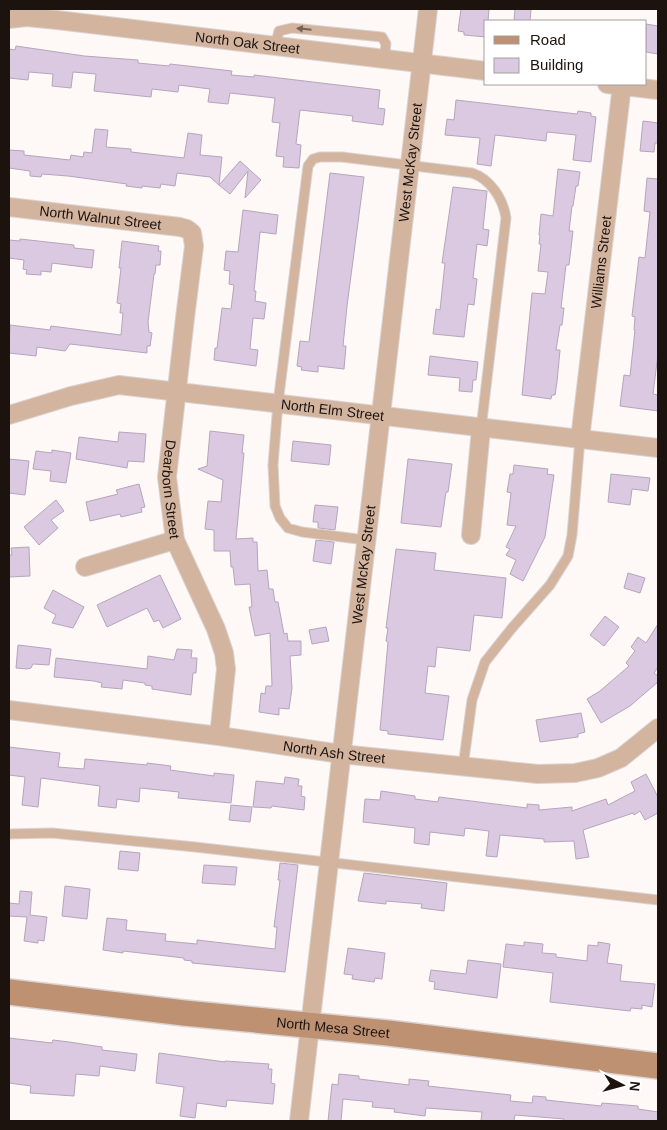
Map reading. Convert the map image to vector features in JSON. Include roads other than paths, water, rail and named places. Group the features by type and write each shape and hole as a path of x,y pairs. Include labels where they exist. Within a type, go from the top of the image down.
{"street":[{"name":"West McKay Street","path":"299,1121 428,9"},
{"name":"North Oak Street","path":"9,19 27,17 57,20 484,71"},
{"path":"614,85 658,90"},
{"name":"Williams Street","path":"580,440 614,85"},
{"name":"North Walnut Street","path":"9,208 180,227 192,233"},
{"name":"Dearborn Street","path":"192,233 194,246 167,477 175,540 216,629 224,653 226,669 219,736"},
{"name":"North Elm Street","path":"9,415 72,396 119,385 482,429 658,448"},
{"path":"470,535 482,429"},
{"path":"85,568 175,540"},
{"name":"North Ash Street","path":"9,710 219,736 341,754 538,774 575,773 598,768 621,758 656,736"},
{"name":"North Mesa Street","path":"9,992 311,1027 388,1033 658,1066"}],"lane":[{"path":"275,46 279,31 292,28 382,37 386,44 384,59"},
{"path":"366,540 302,532 288,528 280,518 275,506 273,465 278,403 308,166 313,159 320,157 342,157 472,173 480,176 499,197 505,208 506,218 482,429"},
{"path":"463,767 472,700 485,662 550,585 568,556 572,535 580,440"},
{"path":"9,834 52,833 328,861 658,900"}]}
